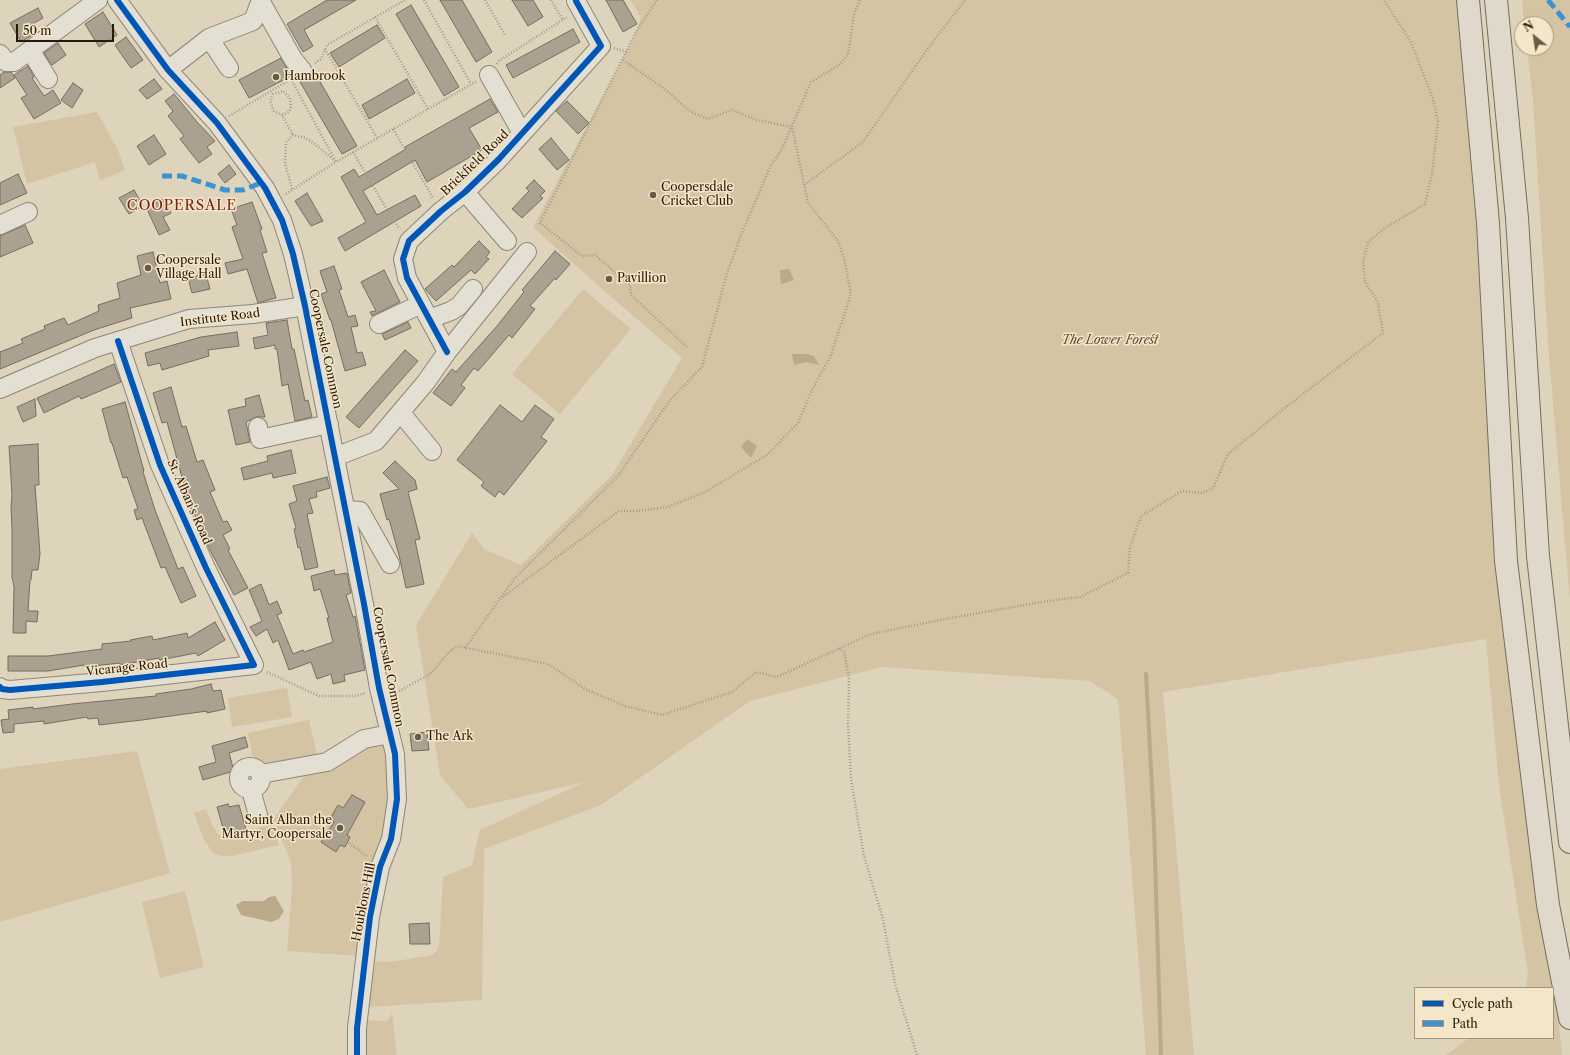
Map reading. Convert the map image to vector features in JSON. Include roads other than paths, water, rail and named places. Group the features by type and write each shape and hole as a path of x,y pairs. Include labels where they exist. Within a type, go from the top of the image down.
{"highway":[{"path":"1468,0 1488,223 1506,561 1548,905 1570,1018"},
{"path":"1496,0 1517,218 1538,556 1570,842"}],"street":[{"path":"0,54 6,62 14,62 98,0"},
{"name":"Coopersale Common","path":"117,0 168,70 217,123 255,173 274,203 282,220 293,254 305,306 394,754"},
{"path":"168,70 209,38 253,21 261,1"},
{"path":"261,1 293,59 296,75"},
{"name":"Brickfield Road","path":"425,312 407,278 404,259 409,241 441,210 464,192 498,160 601,46 578,5"},
{"path":"209,38 229,68"},
{"path":"30,50 48,79"},
{"name":"Brickfield Road","path":"489,75 522,133"},
{"path":"464,192 507,241"},
{"path":"0,224 28,212"},
{"path":"335,457 376,441 426,382 447,352 527,252"},
{"path":"380,324 425,312 451,311 459,306 473,289"},
{"name":"Institute Road","path":"1,387 95,348 189,319 253,314 305,306"},
{"path":"425,312 447,352"},
{"name":"St. Alban's Road","path":"118,341 160,465 206,568 254,665"},
{"path":"401,413 432,451"},
{"path":"258,427 260,439 329,424"},
{"path":"346,510 360,511 390,564"},
{"name":"Vicarage Road","path":"1,688 10,690 102,682 254,665"},
{"path":"258,815 251,790 261,782 249,765 327,762 364,739 390,734"},
{"name":"Houblons Hill","path":"357,1055 357,1028 370,917 380,867 391,839 396,807 394,754"}],"waterway":[{"path":"1146,674 1154,826 1161,1055"}],"place":[{"name":"Hambrook","path":"276,77"},
{"name":"Coopersdale Cricket Club","path":"653,195"},
{"name":"Coopersale Village Hall","path":"148,268"},
{"name":"Pavillion","path":"609,279"},
{"name":"The Ark","path":"418,737"},
{"name":"Saint Alban the Martyr, Coopersale","path":"340,828"}],"district":[{"name":"COOPERSALE","path":"182,206"}],"park label":[{"name":"The Lower Forest","path":"1110,341"}]}
